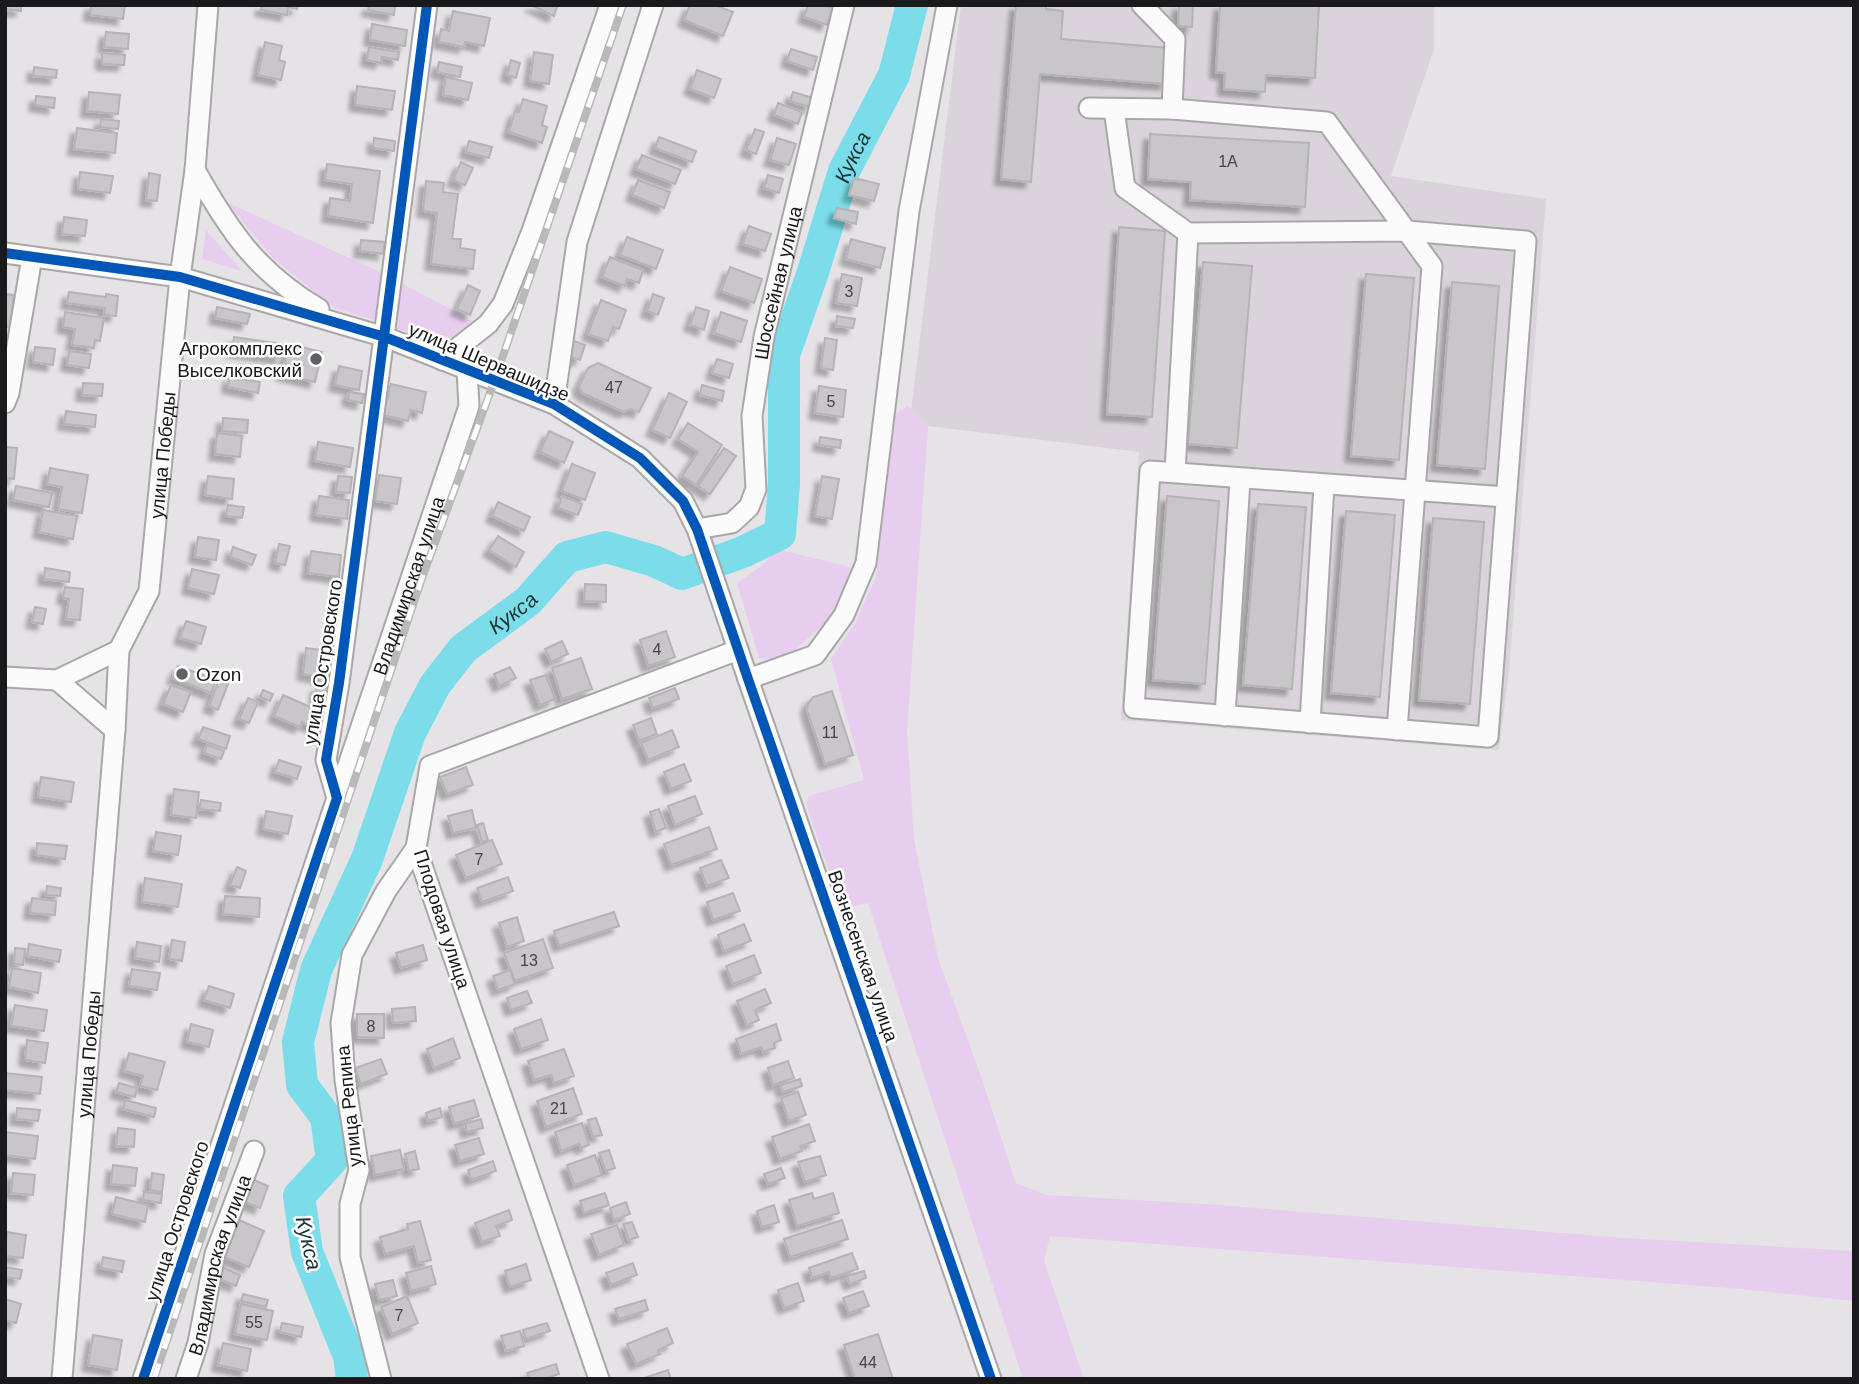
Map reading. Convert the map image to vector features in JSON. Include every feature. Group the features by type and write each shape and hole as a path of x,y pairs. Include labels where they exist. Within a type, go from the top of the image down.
{"street":[{"name":"улица Победы","path":"62,1379 115,730 119,650 149,591 180,276 195,170 208,5"},
{"name":"улица Островского","path":"143,1379 337,798 326,760 339,683 427,5"},
{"path":"442,360 488,324 503,304 532,231 610,5"},
{"path":"554,404 576,242 653,5"},
{"name":"Шоссейная улица","path":"700,537 732,523 749,508 756,489 752,416 764,338 844,5"},
{"path":"748,679 815,655 844,615 866,564 909,211 947,5"},
{"path":"1142,5 1175,39 1171,109"},
{"path":"1089,108 1171,109 1327,122 1432,266 1397,730"},
{"path":"1114,108 1125,188 1188,233 1407,231 1526,241 1488,737 1134,708 1150,471 1240,480 1506,498"},
{"name":"улица Шервашидзе","path":"195,170 225,223 257,262 292,293 340,322"},
{"path":"1175,472 1188,233"},
{"name":"улица Шервашидзе","path":"5,253 180,276 385,337 554,404 640,458 682,501 700,537"},
{"path":"5,403 9,393 32,257"},
{"name":"Владимирская улица","path":"337,798 469,406 467,370"},
{"path":"1226,716 1240,480"},
{"path":"1310,723 1324,485"},
{"name":"Вознесенская улица","path":"700,537 991,1379"},
{"path":"5,677 57,680 119,650"},
{"name":"Плодовая улица","path":"599,1379 416,848 430,766 738,650"},
{"path":"57,680 115,730"},
{"name":"улица Репина","path":"381,1379 350,1257 350,1204 359,1170 345,1080 341,1023 352,955 386,891 416,848"},
{"name":"Владимирская улица","path":"186,1379 198,1343 215,1254 254,1151"}],"shaded area":[{"path":"961,5 1434,5 1434,49 1391,176 1546,199 1509,671 1499,750 1121,720 1139,452 928,426 911,411"},
{"path":"226,202 387,275 374,320 335,308 275,260"},
{"path":"206,230 242,271 202,259"},
{"path":"399,282 479,324 445,342 429,341 393,327"},
{"path":"908,406 928,426 907,731 914,839 938,958 1016,1183 1047,1195 1207,1204 1624,1238 1854,1251 1854,1301 1741,1289 1050,1236 1044,1261 1084,1379 1023,1379 868,903 842,909 806,804 809,796 864,780 831,659 855,623 876,577 894,415"},
{"path":"777,549 854,568 832,616 796,649 773,659 759,658 737,583 764,564"}],"building":[{"path":"5,5 21,5 21,11 5,9"},
{"path":"91,5 125,5 123,19 90,15"},
{"path":"262,5 298,5 297,9 288,7 287,15 261,10"},
{"path":"369,5 395,6 394,15 368,10"},
{"path":"531,5 553,5 557,7 554,16"},
{"path":"690,5 715,5 733,12 723,36 684,20"},
{"path":"808,5 833,7 827,25 804,17"},
{"path":"1016,5 1046,5 1046,9 1063,11 1061,39 1169,48 1166,84 1040,74 1031,182 1001,179"},
{"path":"1179,5 1193,5 1192,27 1178,26"},
{"path":"1220,5 1319,5 1315,78 1266,75 1265,92 1224,89 1225,73 1216,72"},
{"path":"453,11 490,18 484,46 465,42 464,47 439,42 441,29 449,31"},
{"path":"372,24 407,30 405,46 370,40"},
{"path":"106,32 129,34 128,49 104,47"},
{"path":"265,42 282,46 279,60 285,62 281,80 258,75"},
{"path":"369,47 399,52 398,60 382,57 381,63 367,60"},
{"path":"791,49 817,57 813,70 787,61"},
{"path":"534,52 553,55 549,84 530,81"},
{"path":"102,53 125,55 124,65 102,64"},
{"path":"511,60 520,63 516,78 507,75"},
{"path":"439,62 462,67 460,77 437,72"},
{"path":"34,67 57,70 56,78 33,76"},
{"path":"697,70 721,79 714,98 690,89"},
{"path":"446,77 472,83 468,100 443,95"},
{"path":"357,86 395,91 392,110 355,105"},
{"path":"89,92 120,95 118,114 87,111"},
{"path":"793,92 813,98 810,107 790,101"},
{"path":"36,96 55,98 54,108 35,105"},
{"path":"523,99 547,106 542,125 547,127 542,143 509,132 515,111 519,112"},
{"path":"778,103 802,112 798,124 774,115"},
{"path":"101,119 119,121 118,129 100,127"},
{"path":"77,128 117,133 115,153 74,149"},
{"path":"755,129 764,132 756,154 746,150"},
{"path":"1150,134 1309,143 1305,207 1190,200 1191,182 1148,179"},
{"path":"659,137 696,151 692,162 655,148"},
{"path":"374,138 395,141 394,151 373,148"},
{"path":"777,138 796,144 789,165 770,160"},
{"path":"469,141 492,147 489,158 466,152"},
{"path":"642,155 681,170 675,184 636,169"},
{"path":"461,162 473,168 465,185 453,180"},
{"path":"327,164 380,171 373,223 328,216 330,198 350,201 352,184 325,180"},
{"path":"80,172 113,176 110,193 78,189"},
{"path":"149,173 160,175 157,201 146,200"},
{"path":"768,175 783,179 779,193 764,188"},
{"path":"854,178 879,184 874,201 849,195"},
{"path":"638,180 670,192 664,208 632,195"},
{"path":"426,181 444,183 443,192 458,194 452,239 461,239 460,248 475,250 473,269 431,264 437,213 423,211"},
{"path":"837,208 858,212 856,224 834,218"},
{"path":"64,217 87,220 85,236 62,234"},
{"path":"749,226 771,234 765,251 743,244"},
{"path":"1119,227 1165,231 1152,417 1107,414"},
{"path":"627,237 663,250 656,269 620,255"},
{"path":"851,239 885,248 880,268 846,259"},
{"path":"361,240 385,242 383,254 360,251"},
{"path":"610,257 643,270 639,283 627,279 625,286 602,277"},
{"path":"1203,262 1252,266 1237,448 1188,444"},
{"path":"730,267 762,279 754,303 721,291"},
{"path":"842,274 862,278 857,306 836,303"},
{"path":"1366,274 1414,278 1399,460 1351,456"},
{"path":"1452,282 1499,286 1485,469 1437,465"},
{"path":"468,285 480,291 470,315 457,309"},
{"path":"69,292 118,296 116,316 104,315 105,308 67,303"},
{"path":"5,294 14,295 10,327 5,326"},
{"path":"653,294 664,298 658,315 647,311"},
{"path":"601,300 626,310 619,329 613,327 608,341 588,334"},
{"path":"217,307 250,314 247,324 215,318"},
{"path":"696,307 709,311 704,330 690,325"},
{"path":"65,312 104,318 100,341 95,340 94,348 72,345 75,329 63,327"},
{"path":"721,312 747,321 741,342 714,333"},
{"path":"837,316 855,319 853,328 836,326"},
{"path":"234,337 283,344 281,358 232,351"},
{"path":"825,338 837,340 833,370 821,368"},
{"path":"574,341 585,345 580,360 569,356"},
{"path":"289,344 322,352 315,382 282,374"},
{"path":"35,347 55,349 53,365 33,362"},
{"path":"69,351 91,354 89,368 67,365"},
{"path":"717,359 733,364 729,378 712,373"},
{"path":"598,363 651,388 639,412 630,409 624,412 582,393 579,386 588,368"},
{"path":"339,366 362,371 359,390 335,385"},
{"path":"229,377 260,382 258,393 228,387"},
{"path":"83,383 103,384 102,396 82,395"},
{"path":"391,384 426,392 422,413 411,410 408,421 383,415"},
{"path":"702,385 724,391 722,401 700,395"},
{"path":"819,386 846,390 843,417 815,413"},
{"path":"349,392 364,394 362,403 348,400"},
{"path":"669,393 687,402 670,438 652,430"},
{"path":"66,411 96,415 95,427 64,424"},
{"path":"223,418 248,420 247,433 222,431"},
{"path":"688,423 722,445 696,485 682,476 698,452 678,439"},
{"path":"549,431 573,442 564,463 540,452"},
{"path":"217,433 242,436 240,457 215,454"},
{"path":"820,437 841,440 840,448 819,445"},
{"path":"318,442 353,448 350,467 315,461"},
{"path":"5,447 17,448 14,479 5,478"},
{"path":"724,448 736,456 710,494 698,486"},
{"path":"572,464 595,473 585,500 562,491"},
{"path":"50,468 88,475 82,513 58,509 62,487 47,484"},
{"path":"379,475 401,478 397,504 375,501"},
{"path":"208,476 234,479 232,499 205,495"},
{"path":"338,476 352,477 350,493 336,492"},
{"path":"822,476 839,479 832,519 815,516"},
{"path":"16,486 52,493 49,507 13,500"},
{"path":"319,496 349,500 347,519 316,515"},
{"path":"562,496 582,504 578,515 558,508"},
{"path":"1167,496 1219,501 1205,684 1153,680"},
{"path":"498,502 530,517 524,531 492,516"},
{"path":"1258,504 1306,507 1292,689 1243,685"},
{"path":"228,505 244,507 242,518 226,516"},
{"path":"43,510 77,516 73,539 39,532"},
{"path":"1346,511 1395,515 1380,697 1331,693"},
{"path":"1433,518 1484,522 1470,704 1419,700"},
{"path":"498,536 524,552 516,567 489,550"},
{"path":"198,537 219,540 216,560 195,557"},
{"path":"279,544 290,546 285,565 275,563"},
{"path":"233,547 256,555 252,565 230,557"},
{"path":"311,551 341,555 339,577 308,573"},
{"path":"45,568 70,572 69,582 44,579"},
{"path":"192,569 219,575 214,594 188,588"},
{"path":"585,584 606,585 606,602 584,601"},
{"path":"65,587 83,589 80,620 66,619 69,599 63,598"},
{"path":"35,607 46,609 43,624 32,622"},
{"path":"186,621 206,627 201,644 180,638"},
{"path":"666,631 675,657 648,666 640,640"},
{"path":"562,641 568,654 551,662 545,649"},
{"path":"306,648 329,651 326,678 303,674"},
{"path":"581,658 592,689 562,699 552,668"},
{"path":"178,666 216,680 211,693 173,678"},
{"path":"510,667 516,678 499,686 494,674"},
{"path":"546,675 555,699 540,705 530,680"},
{"path":"219,680 228,684 218,710 209,706"},
{"path":"171,685 191,692 183,712 163,704"},
{"path":"317,686 333,688 331,700 315,698"},
{"path":"675,688 679,699 653,708 649,698"},
{"path":"263,690 273,694 270,701 260,697"},
{"path":"832,691 853,755 825,764 807,710 813,697"},
{"path":"283,695 322,712 316,728 302,722 300,727 274,716"},
{"path":"248,698 258,702 249,723 239,719"},
{"path":"651,718 657,734 639,741 633,725"},
{"path":"203,727 230,736 226,749 198,739"},
{"path":"672,730 679,747 648,760 641,743"},
{"path":"207,745 224,751 221,759 204,753"},
{"path":"279,760 301,767 297,779 275,772"},
{"path":"684,764 691,781 671,789 664,772"},
{"path":"466,767 473,785 447,794 440,777"},
{"path":"41,777 74,782 71,802 38,797"},
{"path":"174,789 199,792 196,818 171,815"},
{"path":"695,796 702,814 675,825 668,806"},
{"path":"201,800 221,803 220,811 199,809"},
{"path":"659,809 666,828 656,832 650,812"},
{"path":"472,810 476,828 453,833 448,816"},
{"path":"266,811 292,816 288,834 263,829"},
{"path":"483,823 488,840 482,842 477,825"},
{"path":"709,827 717,849 671,865 664,844"},
{"path":"156,832 181,836 178,855 153,851"},
{"path":"492,840 502,864 466,878 456,855"},
{"path":"37,843 67,846 65,859 36,855"},
{"path":"721,860 729,878 707,886 700,868"},
{"path":"237,867 246,871 240,888 230,885"},
{"path":"508,877 513,891 482,902 477,888"},
{"path":"145,878 182,884 178,907 142,902"},
{"path":"47,886 61,888 60,896 46,895"},
{"path":"733,893 740,911 713,920 707,902"},
{"path":"225,896 260,898 259,917 223,914"},
{"path":"32,898 56,901 55,915 30,913"},
{"path":"614,912 619,926 559,946 554,931"},
{"path":"517,917 524,941 507,947 499,923"},
{"path":"744,924 751,941 724,951 718,935"},
{"path":"543,939 553,968 515,981 504,953"},
{"path":"172,940 185,942 182,961 169,959"},
{"path":"137,942 161,946 159,962 135,958"},
{"path":"29,944 61,950 59,962 27,956"},
{"path":"423,945 427,960 401,968 396,953"},
{"path":"15,948 25,949 23,965 14,964"},
{"path":"754,955 761,973 733,984 726,966"},
{"path":"12,968 41,973 38,993 9,987"},
{"path":"132,969 160,973 157,990 129,986"},
{"path":"510,970 515,984 498,990 493,976"},
{"path":"209,986 234,994 230,1008 204,1000"},
{"path":"765,989 771,1003 755,1010 759,1020 747,1025 737,1001"},
{"path":"527,991 532,1003 511,1010 507,998"},
{"path":"15,1005 47,1010 44,1031 11,1026"},
{"path":"415,1007 416,1021 393,1023 392,1009"},
{"path":"357,1014 384,1014 384,1038 357,1037"},
{"path":"541,1019 548,1040 521,1049 514,1029"},
{"path":"191,1024 213,1030 209,1047 187,1042"},
{"path":"776,1024 781,1040 774,1043 775,1048 763,1052 761,1047 741,1054 736,1039"},
{"path":"453,1038 460,1058 434,1068 427,1049"},
{"path":"27,1040 48,1043 45,1063 25,1060"},
{"path":"564,1049 574,1076 554,1083 551,1075 534,1080 528,1061"},
{"path":"129,1053 165,1062 157,1090 140,1086 143,1076 124,1071"},
{"path":"381,1059 387,1074 361,1084 355,1068"},
{"path":"788,1061 794,1078 773,1085 768,1068"},
{"path":"5,1073 42,1077 40,1094 5,1090"},
{"path":"800,1079 802,1086 783,1092 781,1085"},
{"path":"119,1083 137,1088 135,1097 116,1092"},
{"path":"573,1088 582,1114 546,1127 537,1101"},
{"path":"798,1092 806,1115 789,1121 781,1098"},
{"path":"125,1100 156,1108 154,1117 123,1109"},
{"path":"474,1100 479,1116 454,1124 449,1107"},
{"path":"17,1108 40,1110 38,1121 16,1119"},
{"path":"440,1108 442,1117 428,1121 426,1113"},
{"path":"596,1118 602,1135 593,1137 588,1120"},
{"path":"481,1119 483,1128 467,1132 465,1124"},
{"path":"582,1123 589,1145 581,1148 579,1144 561,1151 555,1132"},
{"path":"809,1124 815,1141 800,1146 802,1151 780,1159 772,1137"},
{"path":"118,1128 135,1130 134,1147 116,1146"},
{"path":"5,1132 38,1136 35,1159 5,1155"},
{"path":"479,1138 484,1154 460,1161 455,1145"},
{"path":"400,1150 404,1169 375,1175 371,1156"},
{"path":"609,1150 615,1168 606,1171 599,1153"},
{"path":"415,1151 419,1169 409,1171 405,1154"},
{"path":"595,1155 602,1175 574,1185 567,1165"},
{"path":"820,1156 826,1175 805,1182 798,1162"},
{"path":"493,1161 496,1171 471,1180 468,1170"},
{"path":"113,1165 137,1168 135,1186 111,1184"},
{"path":"781,1168 785,1178 768,1184 764,1174"},
{"path":"13,1173 35,1175 33,1195 11,1193"},
{"path":"152,1173 164,1175 162,1192 150,1190"},
{"path":"254,1180 268,1186 260,1208 245,1202"},
{"path":"144,1192 162,1194 161,1203 143,1200"},
{"path":"605,1193 609,1205 584,1213 580,1201"},
{"path":"812,1193 814,1199 833,1193 839,1213 797,1226 789,1200"},
{"path":"116,1197 148,1205 145,1222 112,1214"},
{"path":"626,1202 630,1214 614,1220 610,1208"},
{"path":"774,1205 779,1222 762,1227 757,1211"},
{"path":"509,1210 512,1220 496,1226 500,1236 482,1242 475,1223"},
{"path":"239,1220 264,1231 249,1267 224,1257"},
{"path":"842,1220 848,1239 790,1257 784,1239"},
{"path":"420,1221 431,1260 418,1263 414,1246 385,1254 380,1237 408,1229 407,1224"},
{"path":"632,1222 638,1237 629,1240 623,1224"},
{"path":"617,1225 624,1245 599,1255 591,1234"},
{"path":"7,1232 26,1235 23,1258 5,1256"},
{"path":"852,1253 858,1269 831,1278 829,1272 812,1278 809,1268"},
{"path":"103,1257 124,1261 122,1272 101,1268"},
{"path":"633,1263 637,1275 611,1285 606,1273"},
{"path":"526,1264 531,1280 510,1287 505,1271"},
{"path":"431,1266 436,1284 411,1291 406,1273"},
{"path":"5,1267 22,1270 20,1279 5,1277"},
{"path":"222,1267 240,1275 236,1286 217,1278"},
{"path":"864,1271 866,1278 850,1284 847,1276"},
{"path":"393,1280 397,1296 379,1300 375,1284"},
{"path":"798,1283 804,1301 784,1308 778,1290"},
{"path":"863,1291 869,1306 849,1313 843,1298"},
{"path":"243,1294 268,1300 266,1307 241,1301"},
{"path":"407,1296 418,1323 392,1334 381,1307"},
{"path":"5,1299 21,1304 16,1323 5,1320"},
{"path":"645,1300 648,1310 619,1319 615,1309"},
{"path":"241,1304 273,1311 267,1340 235,1334"},
{"path":"282,1323 303,1327 301,1337 280,1332"},
{"path":"547,1323 550,1331 526,1339 523,1330"},
{"path":"667,1328 673,1343 658,1350 660,1354 636,1364 627,1344"},
{"path":"520,1331 524,1346 506,1351 501,1336"},
{"path":"878,1334 893,1379 855,1379 844,1345"},
{"path":"93,1335 122,1340 117,1370 88,1365"},
{"path":"223,1343 251,1349 247,1371 218,1365"},
{"path":"556,1364 559,1374 544,1379 529,1379 527,1373"},
{"path":"668,1370 671,1379 644,1379 644,1378"}],"waterway":[{"name":"Кукса","path":"352,1379 349,1356 307,1252 299,1196 332,1160 326,1117 302,1085 298,1042 316,970 367,859 410,733 435,685 463,649 528,601 567,557 606,547 654,561 682,574 743,552 780,534 784,484 784,355 844,171 894,75 912,5"}],"railway":[{"path":"154,1379 422,578 494,382 623,5"}],"cycle path":[{"path":"143,1379 337,798 326,760 339,683 427,5"},
{"path":"5,253 180,277 385,337 554,404 640,458 683,501 697,529 991,1379"}],"place":[{"name":"Агрокомплекс Выселковский","path":"316,359"},
{"name":"Ozon","path":"182,674"}]}
